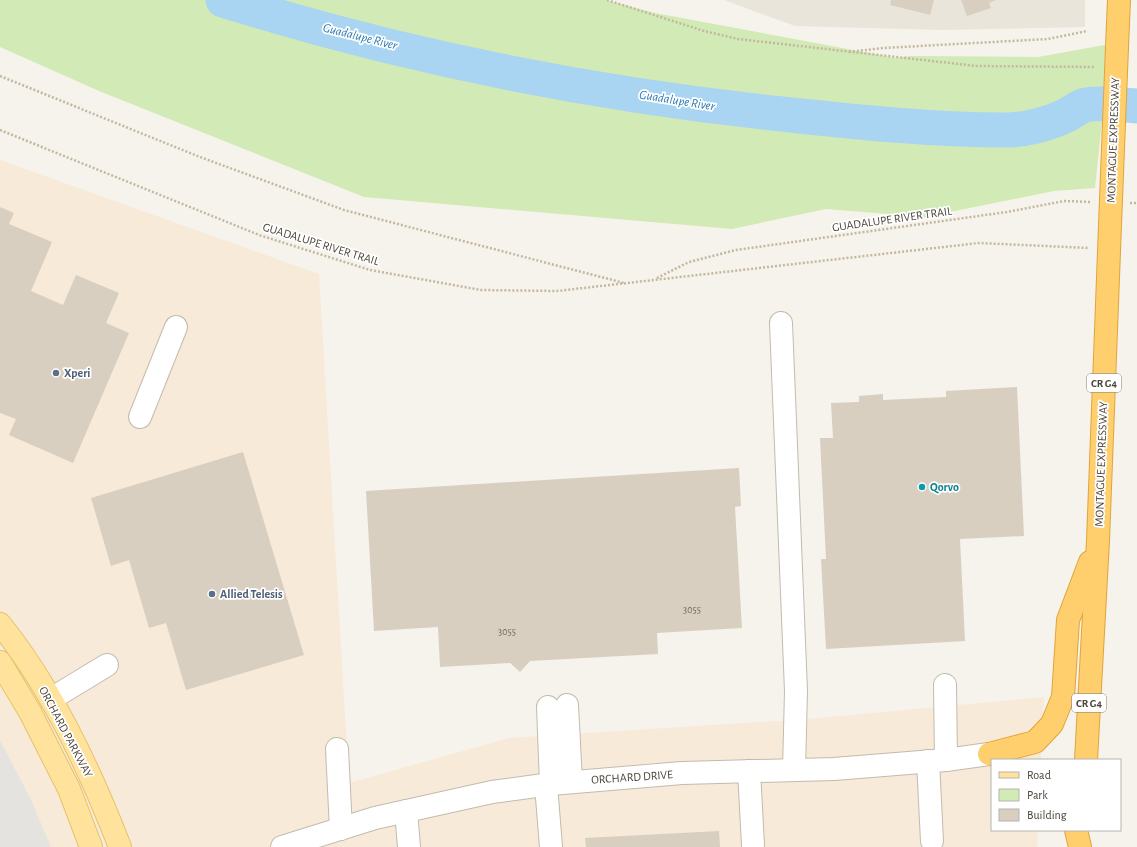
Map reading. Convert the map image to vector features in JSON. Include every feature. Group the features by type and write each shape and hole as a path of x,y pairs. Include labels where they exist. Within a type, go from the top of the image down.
{"highway":[{"name":"MONTAGUE EXPRESSWAY","path":"1086,759 1098,541 1119,0"},
{"path":"989,754 1035,742 1052,724 1063,697 1068,620 1098,541"},
{"path":"989,754 1006,759"},
{"path":"1076,831 1081,847"},
{"path":"1081,847 1083,831"}],"main road":[{"name":"ORCHARD PARKWAY","path":"0,624 51,698 106,810 120,847"},
{"name":"ORCHARD PARKWAY","path":"0,662 30,712 69,789 91,847"},
{"path":"30,712 51,698"}],"street":[{"path":"781,323 796,692 794,770"},
{"path":"140,417 176,327"},
{"path":"51,698 107,665"},
{"path":"932,841 937,761 945,685"},
{"path":"551,847 556,784 557,706"},
{"path":"337,749 341,828"},
{"name":"ORCHARD DRIVE","path":"282,847 375,818 492,792 556,784 682,773 834,769 937,761 989,754"},
{"path":"749,771 753,845"},
{"path":"406,811 409,847"}],"path":[{"path":"607,0 704,31 738,40 845,53 976,66 1102,67"},
{"path":"845,53 883,48 1048,40 1088,31"},
{"path":"0,76 200,157 344,210 599,275 626,284"},
{"name":"GUADALUPE RIVER TRAIL","path":"0,130 259,236 370,270 481,290 557,291 979,243 1109,249"},
{"name":"GUADALUPE RIVER TRAIL","path":"655,279 689,262 736,250 992,214 1064,201 1093,202"},
{"path":"1122,202 1137,203"}],"shaded area":[{"path":"724,0 1085,0 1085,27 942,30 795,26"},
{"path":"0,160 319,274 349,783 509,738 808,719 1044,697 1041,759 991,759 991,831 1038,831 1037,847 0,847"},
{"path":"0,740 31,800 51,847 0,847"}],"green space":[{"path":"0,0 605,0 655,13 896,58 910,56 1038,57 1110,44 1095,188 1054,191 925,217 826,209 732,229 364,197 99,91 0,47"}],"building":[{"path":"891,0 934,0 930,15 890,5"},
{"path":"961,0 996,0 989,3 991,8 967,16"},
{"name":"Xperi","path":"0,207 14,213 9,224 52,242 31,291 63,305 76,275 119,293 106,323 129,333 73,463 9,435 16,419 0,413"},
{"name":"Qorvo","path":"1017,387 1024,536 960,539 965,641 826,649 821,559 826,559 820,438 833,438 831,403 859,402 859,396 883,394 883,400 946,397 946,391"},
{"name":"Allied Telesis","path":"243,452 304,655 186,690 166,623 149,628 129,560 111,566 91,498"},
{"path":"739,468 741,506 735,507 742,628 657,633 658,654 530,661 520,672 510,663 440,667 438,627 374,631 366,491"},
{"path":"719,831 720,847 586,847 585,838"}],"waterway":[{"name":"Guadalupe River","path":"223,0 361,39 430,56 570,84 711,106 866,123 978,130 1029,128 1051,122 1090,104 1137,106"}],"place":[{"name":"Xperi","path":"56,373"},
{"name":"Qorvo","path":"922,487"},
{"name":"Allied Telesis","path":"212,594"}]}
